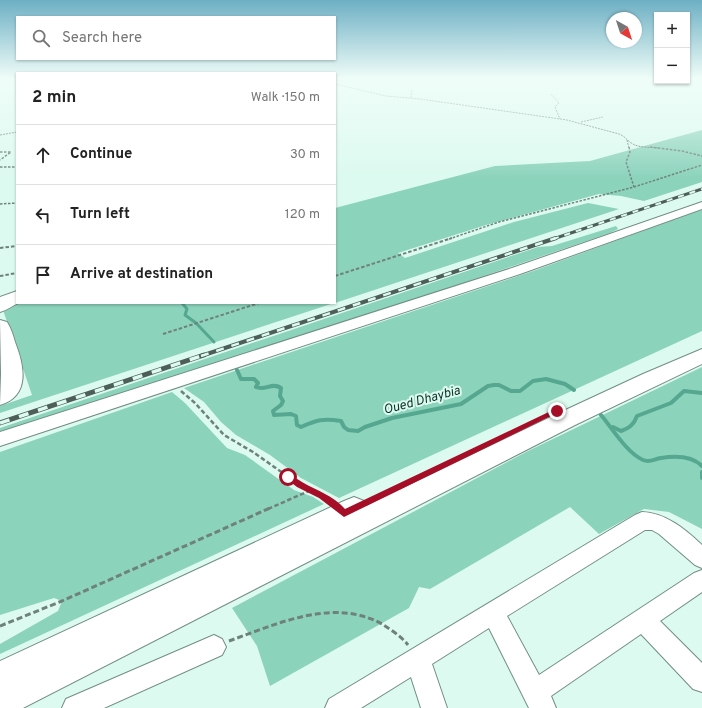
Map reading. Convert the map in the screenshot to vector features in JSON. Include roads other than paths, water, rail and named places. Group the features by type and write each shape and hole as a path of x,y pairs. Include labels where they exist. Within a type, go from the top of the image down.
{"main road":[{"path":"0,306 4,302 16,296"},
{"path":"0,326 13,376 9,390 0,397"},
{"path":"0,680 550,414 702,345"},
{"path":"0,701 567,419 702,356"}],"street":[{"path":"0,439 516,271 702,204"},
{"path":"338,708 642,521 652,521 663,525 702,558"},
{"path":"493,612 539,700 643,620 702,580"},
{"path":"643,620 702,680"},
{"path":"75,708 214,647"},
{"path":"418,659 434,708"}],"waterway":[{"name":"Oued Dhaybia","path":"183,304 187,309 185,315 196,323 214,342"},
{"name":"Oued Dhaybia","path":"237,370 241,379 254,379 258,383 256,387 262,388 278,386 281,388 280,396 283,401 281,405 273,411 274,415 291,414 296,416 297,425 301,427 316,421 329,420 341,421 344,427 348,430 358,431 365,427 392,418 461,404 488,386 499,385 511,391 520,391 533,381 546,379 565,384 574,390"},
{"name":"Oued Dhaybia","path":"613,427 621,431 627,429 637,416 671,403 684,391 702,393"},
{"name":"Oued Dhaybia","path":"601,415 620,440 637,457 648,461 666,457 677,457 693,460 702,466"},
{"name":"Oued Dhaybia","path":"702,472 702,478"}],"railway":[{"path":"554,239 702,189"},
{"path":"201,356 554,239"},
{"path":"0,423 201,356"}]}
